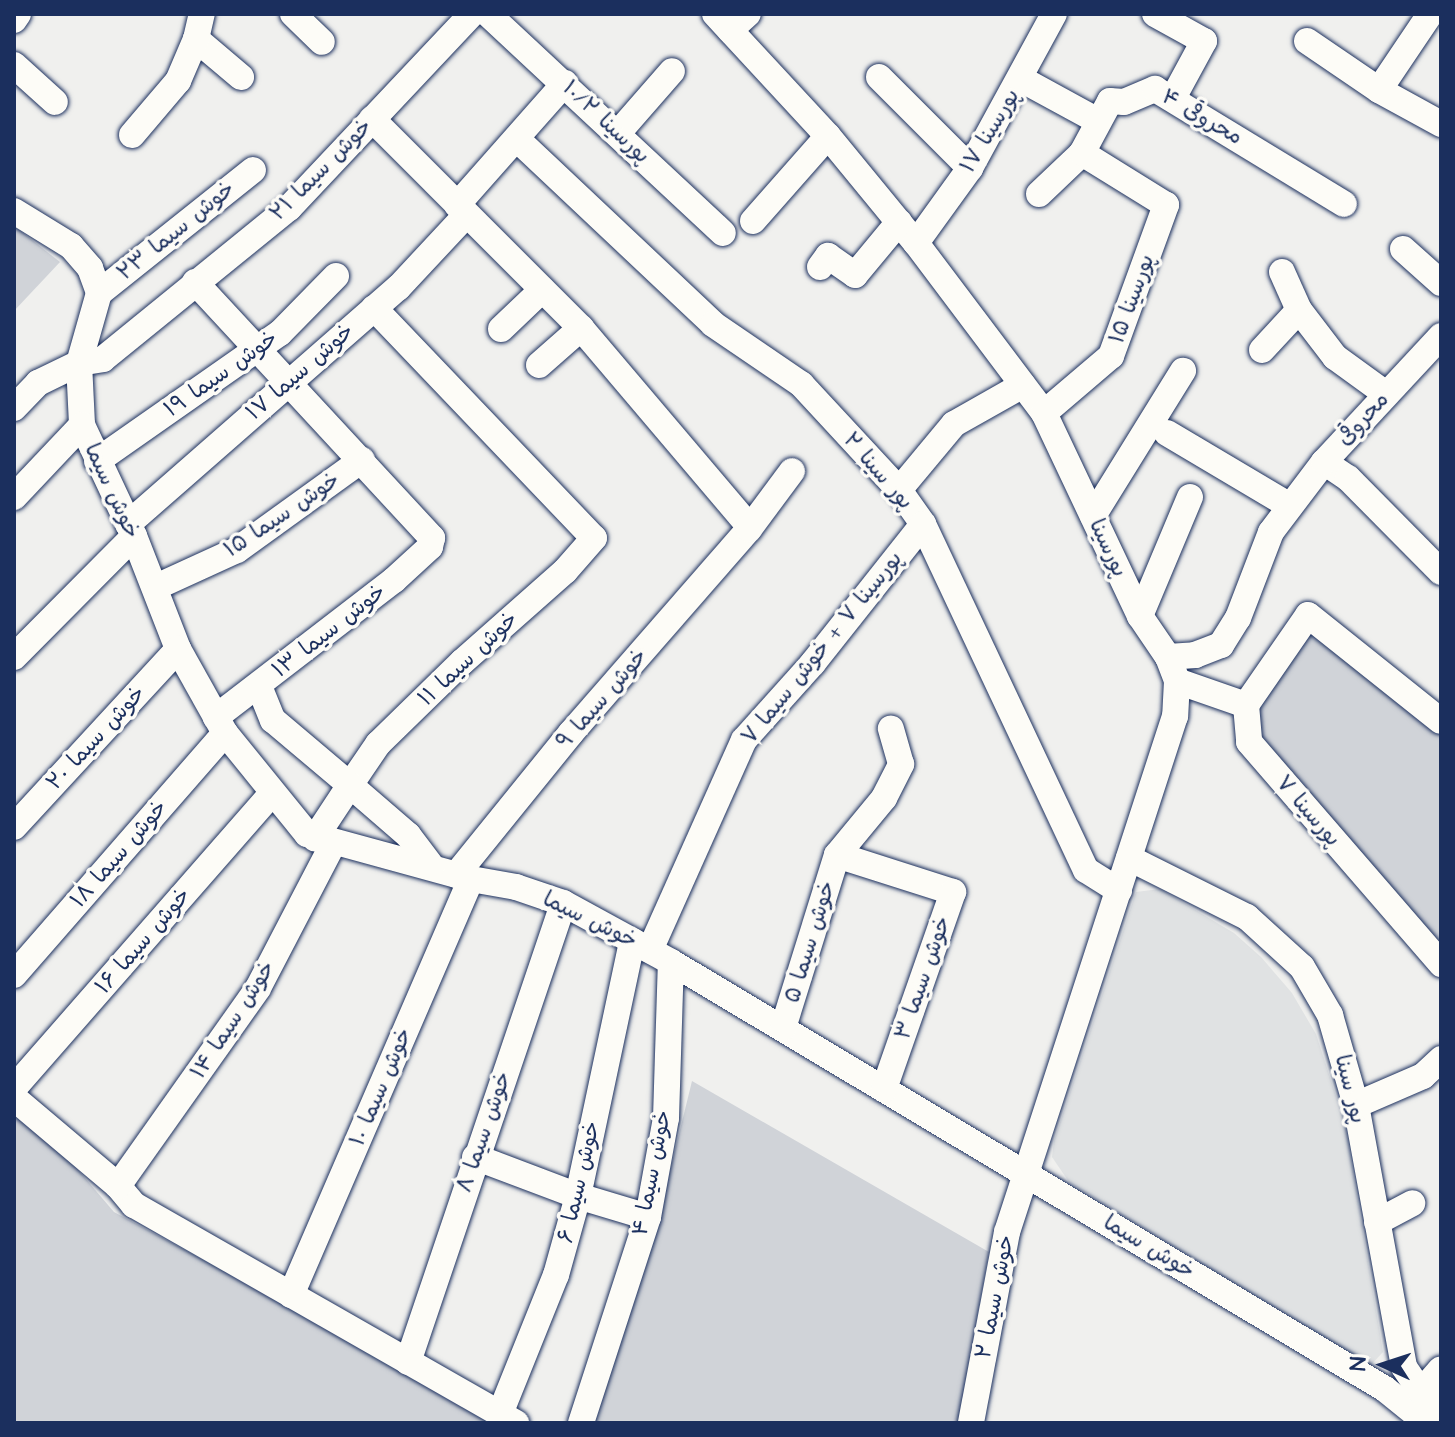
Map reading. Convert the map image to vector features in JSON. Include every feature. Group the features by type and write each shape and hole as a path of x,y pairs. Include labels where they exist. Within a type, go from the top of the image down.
{"street":[{"path":"14,20 18,14"},
{"path":"293,14 322,42"},
{"name":"خوش سیما ۲۱","path":"14,408 38,383 79,363 103,359 289,208 472,14"},
{"name":"پورسینا ۱۰/۲","path":"488,14 723,233"},
{"name":"پورسینا ۱۷","path":"916,243 970,168 1054,14"},
{"path":"1155,14 1204,41 1173,98"},
{"path":"1379,90 1430,14"},
{"name":"پورسینا","path":"731,19 916,243 1044,413 1140,616 1172,669"},
{"path":"132,135 178,81 199,27 241,77"},
{"path":"1307,41 1379,90 1441,124"},
{"path":"14,65 55,102"},
{"path":"618,133 672,71"},
{"path":"879,77 970,168"},
{"path":"1021,79 1098,121"},
{"name":"خوش سیما ۱۷","path":"14,657 131,530 288,382 374,308 462,210 565,83"},
{"name":"محروقی ۴","path":"1039,194 1082,153 1110,101 1124,102 1150,89 1173,98 1344,204"},
{"path":"372,119 581,328 749,526"},
{"path":"753,221 828,136"},
{"name":"پور سینا ۲","path":"518,140 713,324 801,384 899,490 923,524 1086,870 1119,891"},
{"name":"پورسینا ۱۵","path":"1044,413 1111,356 1166,205 1082,153"},
{"name":"خوش سیما ۲۳","path":"99,293 253,170"},
{"path":"14,211 71,246 90,268 99,293"},
{"path":"820,267 828,256 855,275 899,222"},
{"path":"1403,249 1441,283"},
{"path":"1282,272 1299,310 1335,357 1386,394"},
{"name":"خوش سیما ۱۹","path":"97,461 280,333 336,276"},
{"path":"195,282 362,460"},
{"path":"501,329 542,290"},
{"name":"خوش سیما","path":"99,293 79,363 82,425 156,587 178,649 220,725 307,834 464,877 516,887 563,903 783,1028 1385,1389 1427,1423"},
{"name":"خوش سیما ۱۱","path":"324,841 350,785 378,744 462,662 565,571 594,538 374,308"},
{"path":"1262,350 1299,310"},
{"path":"539,365 581,328"},
{"name":"محروقی","path":"1172,669 1195,655 1221,645 1238,618 1271,532 1324,462 1441,336"},
{"path":"1093,516 1183,371"},
{"path":"899,490 954,424 1023,385"},
{"path":"14,497 82,425"},
{"path":"1167,433 1290,506"},
{"name":"خوش سیما ۱۳","path":"220,725 259,686 394,580 430,547 432,538 362,460"},
{"name":"خوش سیما ۱۵","path":"156,587 237,550 362,460"},
{"path":"1324,462 1348,478 1441,572"},
{"name":"خوش سیما ۹","path":"464,877 571,733 749,526 792,471"},
{"path":"1140,616 1190,497"},
{"name":"پورسینا ۷ + خوش سیما ۷","path":"651,951 744,740 813,663 923,524"},
{"path":"1026,1174 1175,716 1172,669 1246,705 1308,615 1441,721"},
{"name":"خوش سیما ۲۰","path":"14,827 178,649"},
{"path":"259,686 273,720 408,835 431,866"},
{"name":"پورسینا ۷","path":"1246,705 1249,742 1441,964"},
{"name":"خوش سیما ۱۸","path":"14,975 220,725"},
{"path":"837,855 884,798 901,764 891,728"},
{"name":"خوش سیما ۱۶","path":"14,1088 272,793"},
{"name":"خوش سیما ۱۴","path":"118,1186 258,988 324,841"},
{"name":"خوش سیما ۵","path":"783,1028 837,855"},
{"name":"خوش سیما ۳","path":"837,855 953,892 884,1089"},
{"name":"پور سینا","path":"1129,858 1247,917 1302,967 1330,1015 1356,1105 1404,1367 1431,1399"},
{"name":"خوش سیما ۱۰","path":"291,1295 464,877"},
{"name":"خوش سیما ۸","path":"408,1362 563,903"},
{"name":"خوش سیما ۶","path":"508,1419 556,1275 651,951"},
{"name":"خوش سیما ۴","path":"581,1423 648,1217 666,1118 651,951"},
{"path":"1356,1105 1423,1076 1441,1059"},
{"path":"14,1098 118,1186 134,1205 508,1419"},
{"path":"475,1157 578,1196 648,1217"},
{"name":"خوش سیما ۲","path":"971,1423 1007,1232 1026,1174"},
{"path":"1377,1222 1412,1203"},
{"path":"1385,1389 1404,1367"},
{"path":"1431,1399 1441,1369"}],"shaded area":[{"path":"14,226 60,262 14,311"},
{"path":"1311,628 1441,736 1441,946 1279,761 1255,728 1258,694"},
{"path":"1160,889 1234,933 1261,957 1292,993 1316,1034 1345,1124 1383,1352 1370,1366 1069,1182 1052,1157 1054,1141 1136,892"},
{"path":"692,1081 989,1252 958,1423 595,1423 658,1220"},
{"path":"14,1095 114,1212 507,1423 14,1423"}]}
